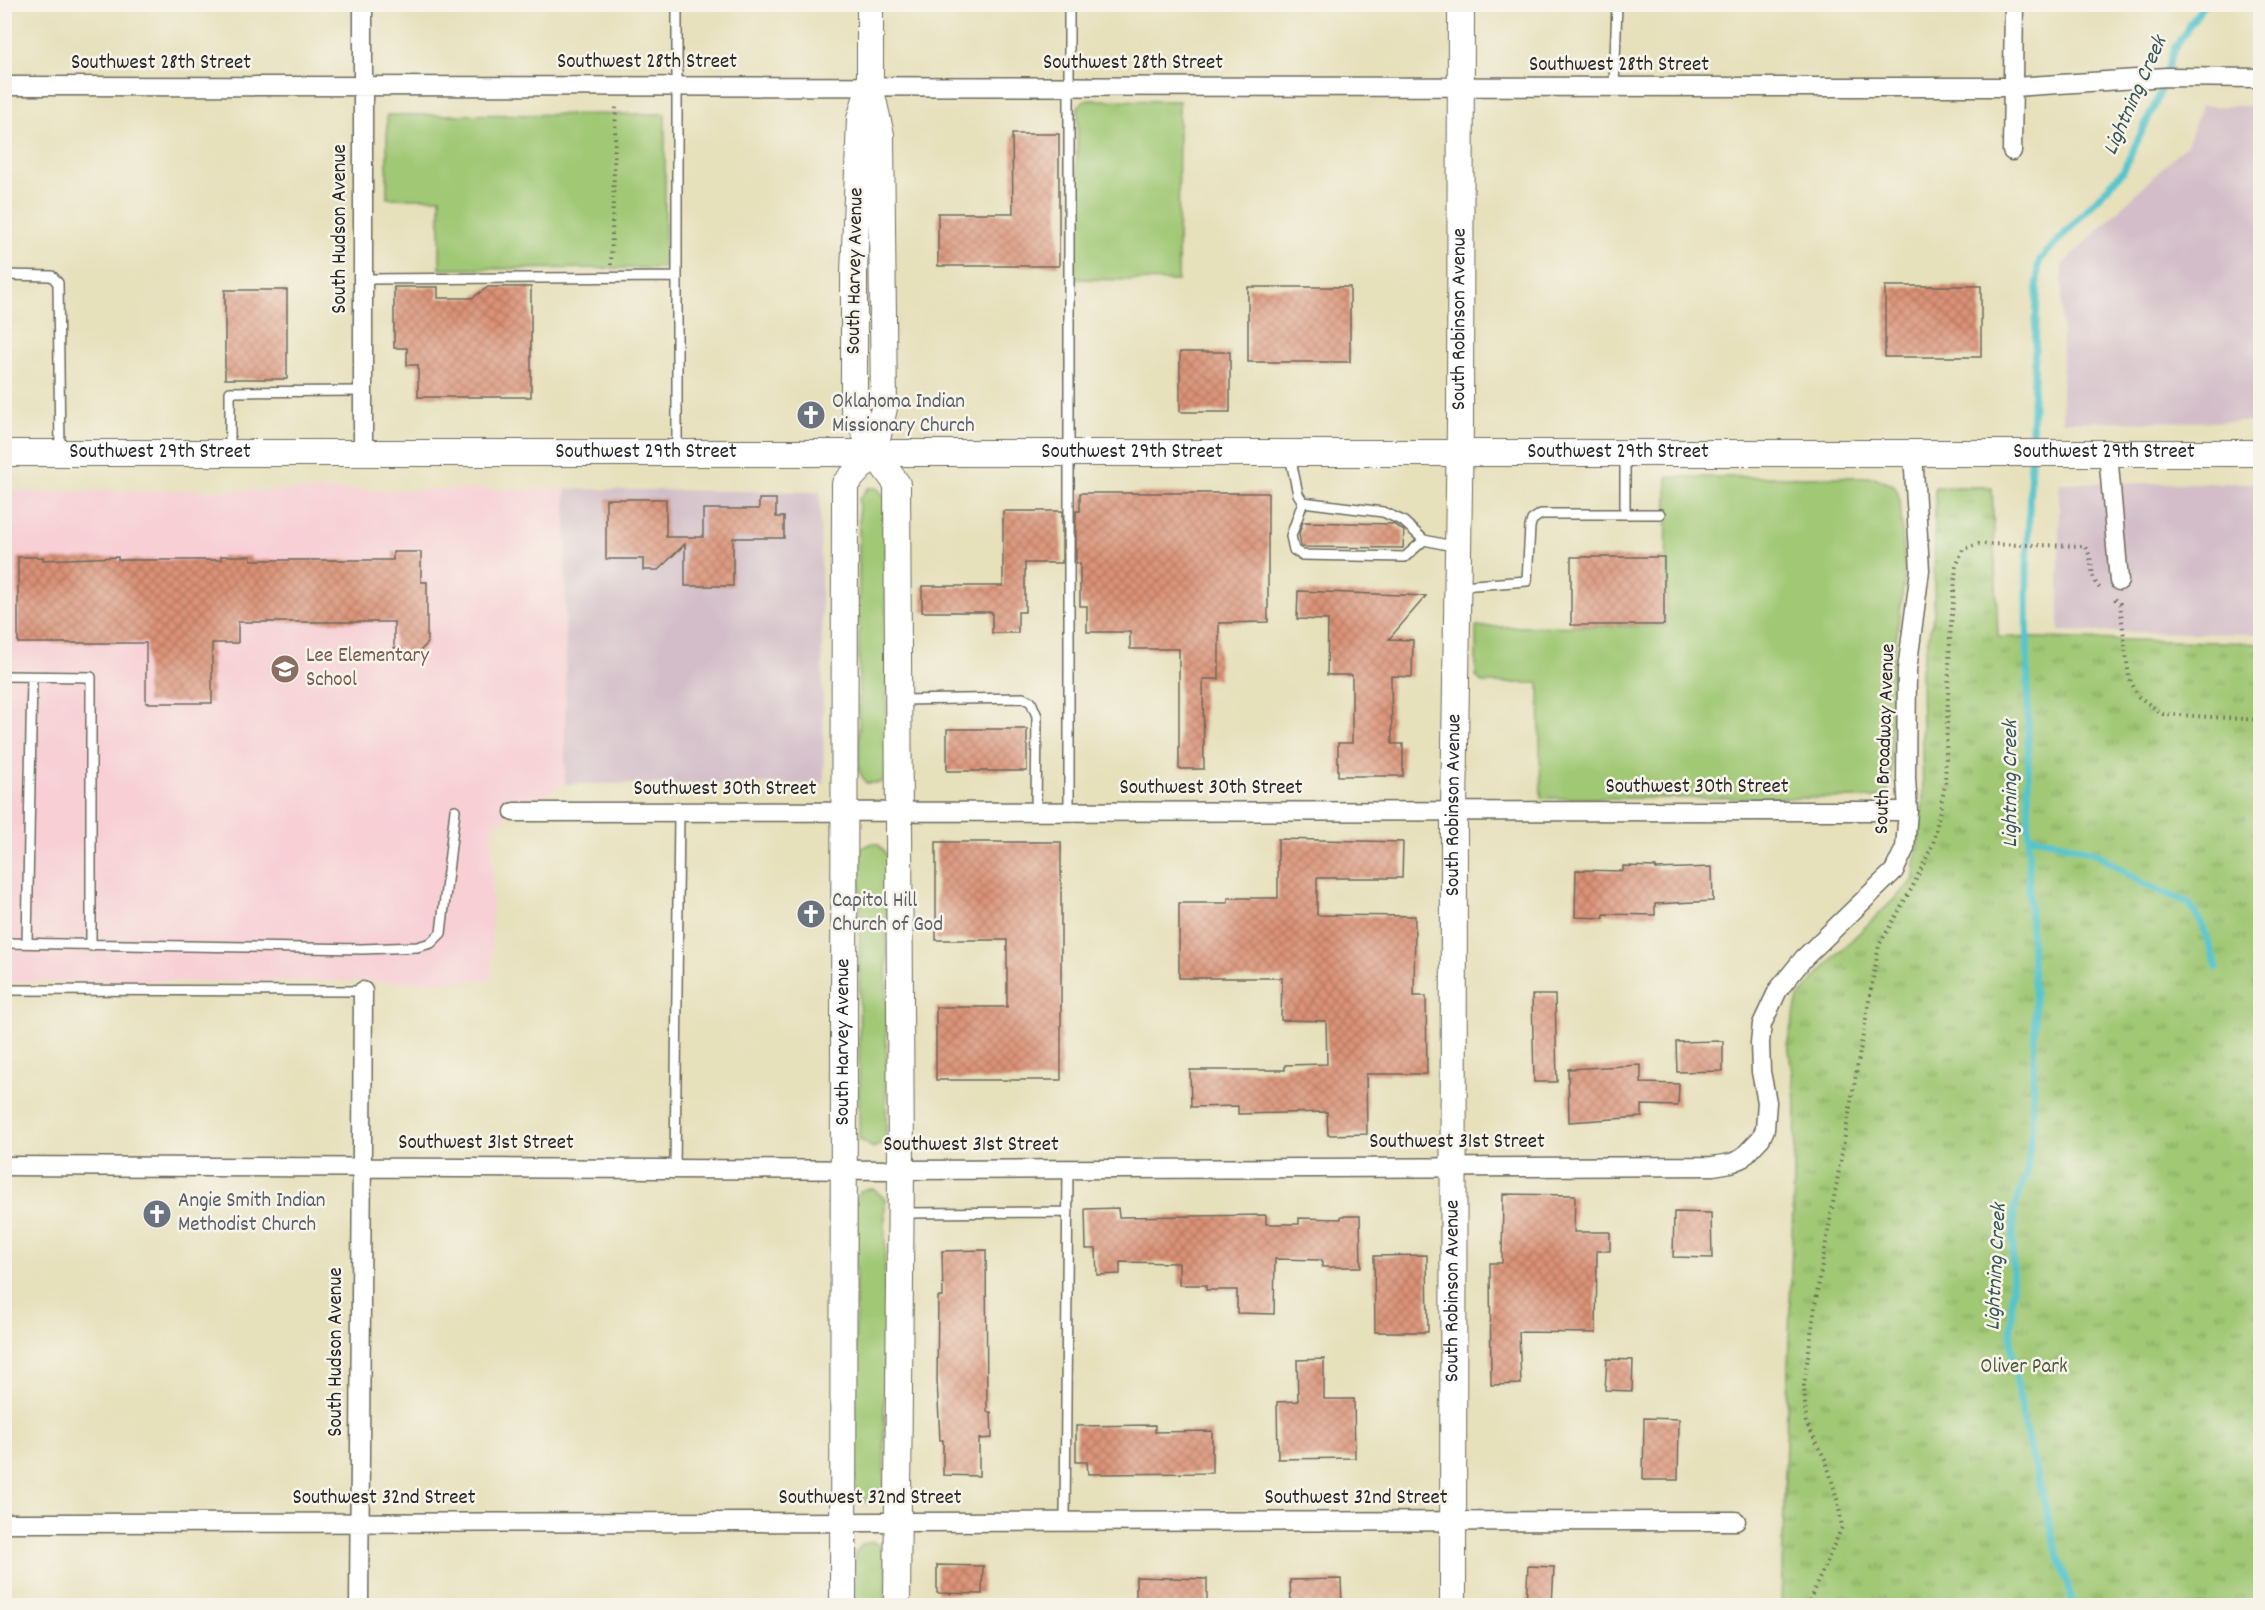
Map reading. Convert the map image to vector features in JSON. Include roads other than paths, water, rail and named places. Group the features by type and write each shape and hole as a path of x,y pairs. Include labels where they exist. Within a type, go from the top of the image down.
{"street":[{"name":"South Hudson Avenue","path":"363,4 363,454"},
{"name":"South Harvey Avenue","path":"870,4 870,86 860,118 854,274 854,408 874,453 897,484 897,812 901,1170 897,1605"},
{"name":"South Robinson Avenue","path":"1453,1605 1454,811 1461,4"},
{"path":"2012,151 2014,4"},
{"name":"Southwest 28th Street","path":"4,86 2014,87 2167,76 2260,78"},
{"name":"Southwest 29th Street","path":"4,453 2260,453"},
{"name":"South Harvey Avenue","path":"843,1605 845,484 874,453"},
{"name":"South Broadway Avenue","path":"1753,1148 1761,1138 1767,1122 1760,1043 1762,1024 1770,1004 1804,957 1894,871 1905,848 1908,811 1907,670 1920,570 1913,453"},
{"path":"2108,453 2112,590"},
{"name":"Southwest 30th Street","path":"514,812 1908,811"},
{"name":"South Hudson Avenue","path":"359,1605 363,991"},
{"name":"Southwest 31st Street","path":"4,1166 901,1170 1713,1166 1731,1163 1753,1148"},
{"name":"Southwest 32nd Street","path":"4,1523 1736,1521"}],"lane":[{"path":"677,453 678,4"},
{"path":"1069,4 1069,812"},
{"path":"1614,88 1617,4"},
{"path":"4,275 52,276 58,283 60,453"},
{"path":"364,279 676,277"},
{"path":"230,453 230,392 363,391"},
{"path":"1290,453 1298,494 1303,502"},
{"path":"1625,453 1625,514"},
{"path":"1303,502 1383,512 1403,521 1424,540 1457,547"},
{"path":"1303,502 1291,536 1294,550 1302,555 1406,557 1424,540"},
{"path":"1457,586 1520,584 1527,581 1530,527 1532,519 1541,514 1660,514"},
{"path":"4,676 91,677 91,946"},
{"path":"27,943 32,676"},
{"path":"897,700 1023,698 1031,702 1037,716 1036,812"},
{"path":"4,943 91,946 417,947 431,944 441,933 455,810"},
{"path":"675,1168 680,812"},
{"path":"4,990 363,991"},
{"path":"1065,1520 1068,1168"},
{"path":"901,1213 1068,1212"}],"waterway":[{"name":"Lightning Creek","path":"2074,1606 2055,1544 2022,1416 2011,1343 2014,1210 2027,1173 2032,1131 2035,1011 2029,898 2027,569 2038,268 2040,260 2123,171 2157,100 2174,49 2204,4"},
{"path":"2029,835 2096,853 2146,885 2189,903 2203,926 2217,968"}],"place":[{"name":"Oklahoma Indian Missionary Church","path":"811,415"},
{"name":"Lee Elementary School","path":"285,669"},
{"name":"Capitol Hill Church of God","path":"811,914"},
{"name":"Angie Smith Indian Methodist Church","path":"157,1214"}],"park label":[{"name":"Oliver Park","path":"2024,1368"}]}
